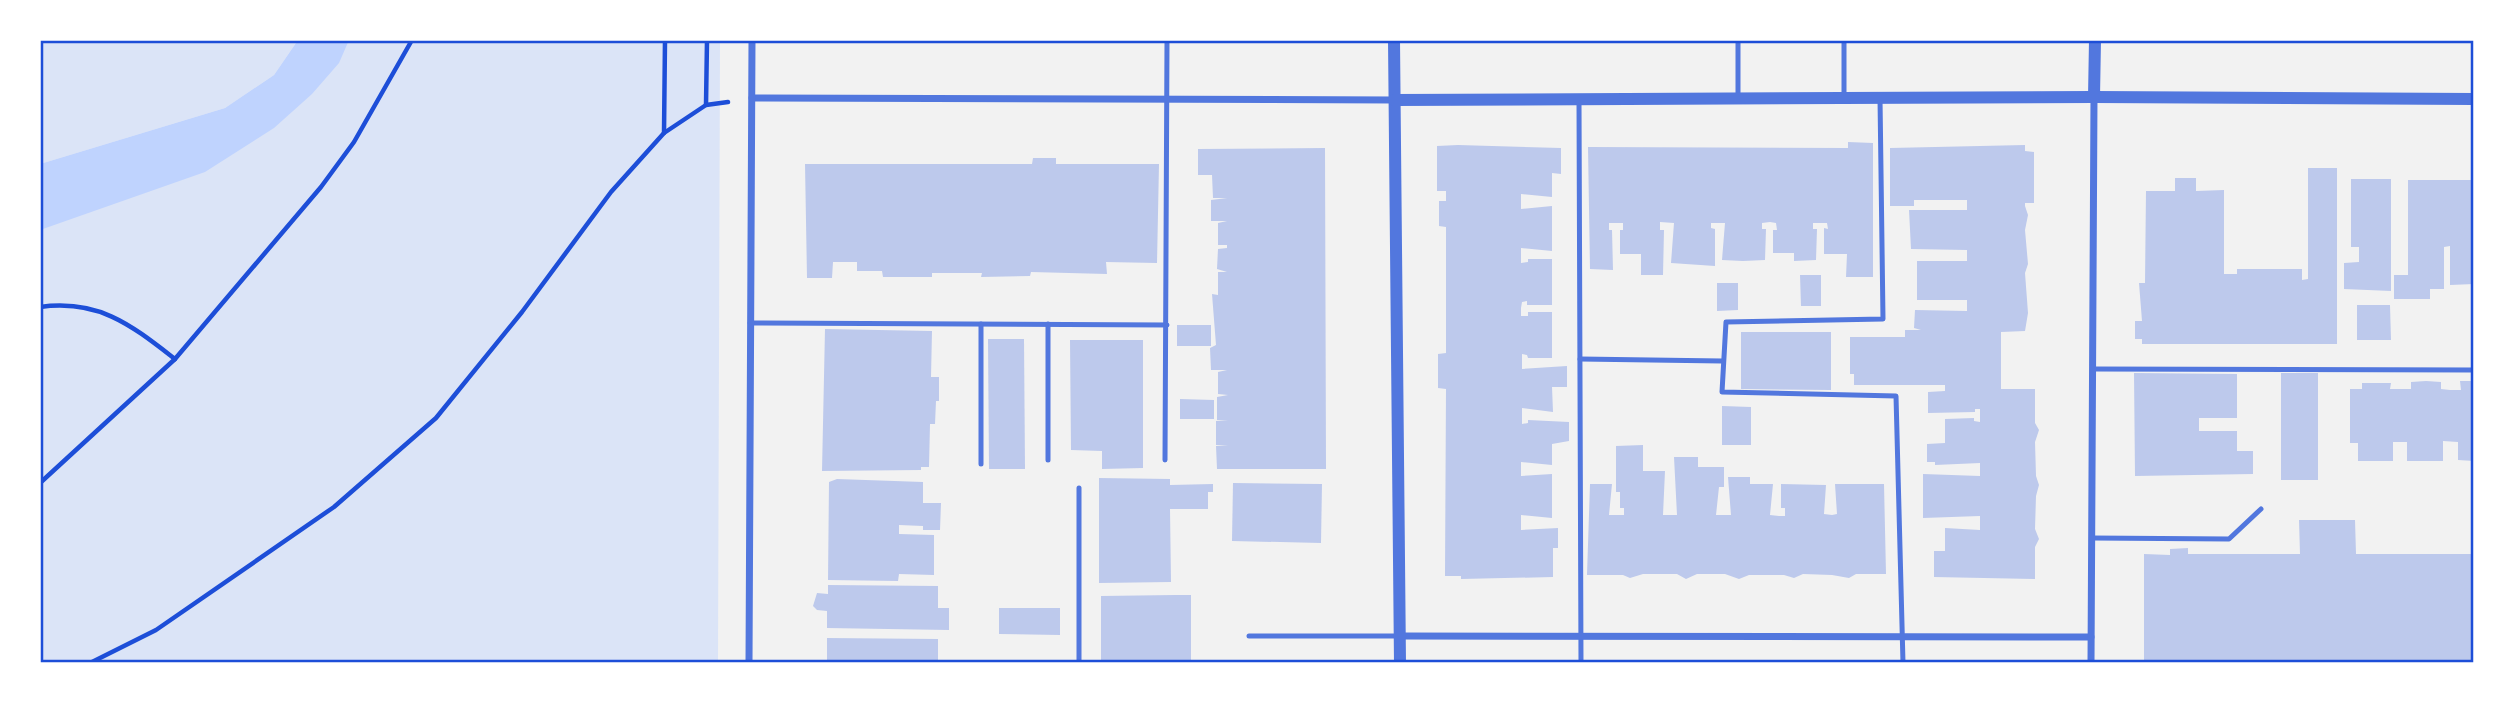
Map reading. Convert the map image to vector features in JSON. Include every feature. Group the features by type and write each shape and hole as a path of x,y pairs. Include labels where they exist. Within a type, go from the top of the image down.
{"street":[{"path":"749,663 752,40"},
{"path":"1394,40 1400,663"},
{"path":"2091,663 2095,40"},
{"path":"752,98 1578,101 2094,97 2474,99"},
{"path":"1401,636 2091,638"}],"lane":[{"path":"1165,460 1167,40"},
{"path":"1738,40 1738,100"},
{"path":"1844,40 1844,98"},
{"path":"1880,98 1883,318 1726,322 1722,392 1896,396 1903,663"},
{"path":"1578,101 1581,663"},
{"path":"749,323 1167,325"},
{"path":"981,324 981,464"},
{"path":"1048,324 1048,460"},
{"path":"1580,359 1722,361"},
{"path":"2093,369 2474,370"},
{"path":"1079,488 1079,663"},
{"path":"2092,538 2229,539 2261,509"},
{"path":"1249,636 1401,636"}],"path":[{"path":"40,483 175,359 321,187 354,142 412,40"},
{"path":"664,132 665,40"},
{"path":"706,106 707,40"},
{"path":"90,663 156,630 334,507 436,418 522,312 611,191 664,132 706,106 752,98"},
{"path":"40,307 62,304 104,311 138,330 175,359"}],"shaded area":[{"path":"40,40 298,40 274,75 225,108 40,164"},
{"path":"320,40 720,40 718,663 40,663 40,207 175,159"}],"water":[{"path":"298,40 349,40 339,63 312,94 274,128 205,172 40,230 40,164 225,108 274,75"}],"building":[{"path":"1848,142 1873,143 1873,277 1846,277 1847,254 1824,254 1824,228 1828,229 1827,223 1813,223 1813,229 1817,229 1816,260 1794,261 1794,253 1773,253 1773,230 1777,230 1776,223 1770,222 1762,223 1762,229 1766,229 1765,260 1743,261 1722,260 1725,223 1711,223 1711,228 1715,229 1715,266 1671,263 1674,223 1660,222 1660,230 1664,230 1663,275 1641,275 1641,254 1620,254 1620,230 1623,230 1623,223 1609,223 1609,230 1612,230 1613,270 1590,269 1588,147 1848,148"},
{"path":"2025,145 2025,151 2034,152 2034,203 2025,203 2028,215 2025,230 2028,264 2025,273 2028,313 2025,331 2001,332 2001,389 2035,389 2035,423 2039,430 2035,442 2036,476 2039,485 2035,529 2039,539 2035,547 2035,579 1934,577 1934,551 1945,551 1945,528 1980,530 1980,516 1923,518 1923,474 1980,476 1980,463 1935,465 1935,462 1927,462 1927,444 1945,443 1945,419 1974,418 1974,421 1980,422 1980,409 1975,409 1975,412 1928,413 1928,392 1945,391 1945,385 1854,385 1854,374 1850,374 1850,337 1905,337 1905,330 1921,330 1914,328 1915,310 1967,311 1967,300 1917,300 1917,261 1967,261 1967,250 1911,249 1909,210 1967,210 1967,200 1914,200 1914,206 1890,206 1890,148"},
{"path":"1437,146 1561,148 1561,174 1552,173 1552,197 1521,194 1521,209 1552,206 1552,251 1521,248 1521,263 1528,262 1528,259 1552,259 1552,305 1527,305 1527,301 1522,302 1521,316 1528,316 1528,312 1552,312 1552,358 1528,358 1522,354 1522,369 1567,366 1567,387 1552,387 1553,412 1522,408 1522,424 1528,423 1528,420 1569,422 1569,441 1552,444 1552,465 1521,462 1521,476 1552,474 1552,518 1521,515 1521,530 1558,528 1558,548 1553,548 1553,577 1461,579 1461,576 1445,576 1446,389 1438,388 1438,354 1446,353 1446,227 1439,226 1439,201 1446,201 1446,191 1437,191"},
{"path":"1325,148 1326,469 1217,469 1216,446 1228,445 1216,445 1216,421 1228,420 1217,420 1217,397 1228,395 1218,394 1218,372 1227,370 1211,370 1210,348 1216,345 1212,294 1218,295 1218,272 1227,272 1217,269 1218,249 1227,248 1227,245 1218,245 1218,223 1227,221 1211,221 1211,200 1227,198 1213,198 1212,175 1198,175 1198,149"},
{"path":"1033,158 1056,158 1056,164 1159,164 1157,263 1106,262 1107,274 1031,272 1030,276 981,277 982,273 932,273 932,277 883,277 882,271 857,271 857,262 833,262 832,278 807,278 805,164 1032,164"},
{"path":"2308,168 2337,168 2337,344 2142,344 2142,339 2135,339 2135,321 2142,321 2139,283 2145,283 2146,191 2175,191 2175,178 2196,178 2196,191 2224,190 2224,274 2237,274 2237,269 2302,269 2302,280 2308,279"},
{"path":"2351,179 2391,179 2391,291 2344,289 2344,263 2359,262 2359,247 2351,247"},
{"path":"2408,180 2474,180 2474,284 2450,285 2450,246 2444,247 2444,289 2430,289 2430,299 2394,299 2394,275 2408,275"},
{"path":"1800,275 1821,275 1821,306 1801,306"},
{"path":"1717,283 1738,283 1738,310 1717,311"},
{"path":"2357,305 2390,305 2391,340 2357,340"},
{"path":"1177,325 1211,325 1211,346 1177,346"},
{"path":"825,329 932,331 931,377 939,377 939,401 936,401 935,424 930,424 929,467 921,467 921,470 822,471"},
{"path":"1741,332 1831,332 1831,390 1741,389"},
{"path":"988,339 1024,339 1025,469 989,469"},
{"path":"1070,340 1143,340 1143,468 1102,469 1102,451 1071,450"},
{"path":"2134,373 2237,374 2237,418 2199,418 2199,431 2237,431 2237,451 2253,451 2253,474 2135,476"},
{"path":"2281,373 2318,373 2318,480 2281,480"},
{"path":"2460,381 2474,381 2474,461 2458,460 2458,442 2443,441 2443,461 2407,461 2407,442 2393,442 2393,461 2358,461 2358,443 2350,443 2350,389 2362,389 2362,383 2391,383 2390,389 2411,389 2411,382 2441,382 2441,389 2461,390"},
{"path":"1180,399 1214,400 1214,419 1180,419"},
{"path":"1722,406 1751,407 1751,445 1722,445"},
{"path":"1643,445 1643,471 1665,471 1663,515 1677,515 1674,457 1698,457 1698,467 1724,467 1724,487 1719,487 1716,515 1731,515 1728,477 1750,477 1750,484 1773,484 1770,515 1779,516 1785,516 1785,508 1781,508 1781,484 1826,485 1824,514 1832,515 1837,514 1835,484 1884,484 1886,574 1856,574 1849,578 1803,574 1794,578 1784,575 1749,575 1739,579 1725,574 1697,574 1686,579 1677,574 1643,574 1630,578 1623,575 1587,575 1590,484 1612,484 1609,515 1624,515 1624,508 1620,508 1620,492 1616,492 1616,446"},
{"path":"1099,478 1170,479 1170,485 1213,484 1213,492 1208,492 1208,509 1170,509 1171,582 1099,583"},
{"path":"837,479 923,482 923,503 941,503 940,530 899,525 899,534 934,535 934,575 899,574 898,581 828,580 829,482"},
{"path":"1233,483 1322,484 1321,543 1232,541"},
{"path":"2299,520 2355,520 2356,554 2474,554 2474,663 2144,663 2144,554 2170,555 2170,549 2188,548 2188,554 2300,554"},
{"path":"828,585 938,586 938,608 949,608 949,630 827,628 827,611 817,610 813,606 817,593 828,594"},
{"path":"1191,595 1191,663 1101,663 1101,596"},
{"path":"999,608 1060,608 1060,635 999,634"},
{"path":"827,638 938,639 938,663 827,663"}]}
